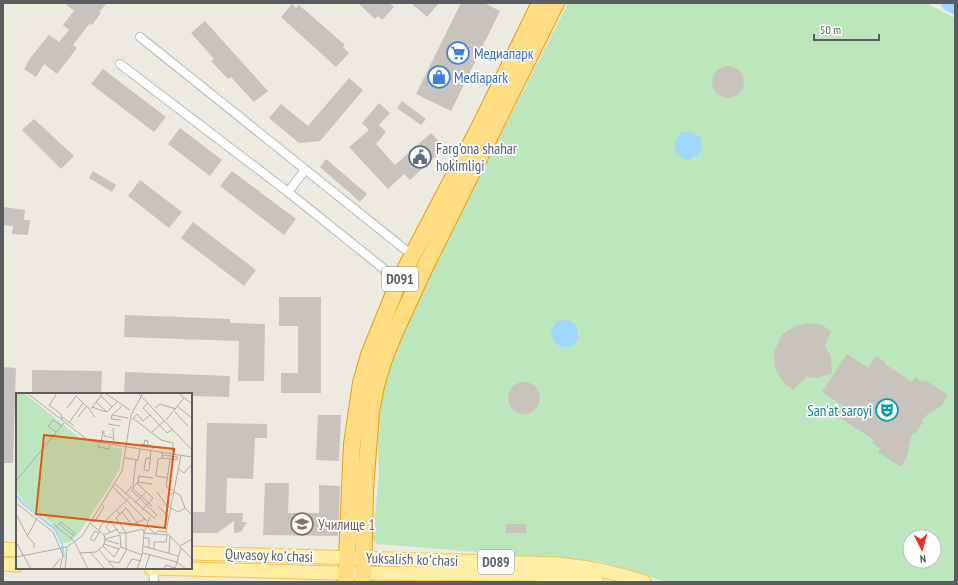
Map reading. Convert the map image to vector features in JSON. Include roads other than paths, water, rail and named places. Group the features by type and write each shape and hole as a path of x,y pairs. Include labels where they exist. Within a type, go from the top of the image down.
{"highway":[{"name":"D091","path":"363,571 368,440 372,405 380,372 395,332 502,97 540,3"},
{"name":"D091","path":"346,571 352,444 361,383 369,355 399,281 412,255 556,3"}],"main road":[{"path":"3,549 16,550"},
{"name":"Quvasoy koʻchasi","path":"192,553 346,571"},
{"path":"3,564 16,564"},
{"name":"Yuksalish koʻchasi","path":"363,571 557,564 591,568 623,575 644,582"},
{"name":"Quvasoy koʻchasi","path":"192,569 346,571"},
{"name":"Yuksalish koʻchasi","path":"346,571 533,574 597,582"}],"street":[{"path":"140,36 412,255"},
{"path":"120,64 288,192 399,281"},
{"path":"288,192 305,170"},
{"path":"152,569 154,582"}],"water":[{"path":"691,132 700,137 702,149 696,157 686,160 676,153 675,143 680,133"},
{"path":"567,320 576,325 578,338 573,345 562,348 553,341 551,331 557,321"}],"waterway":[{"path":"949,3 955,6"}],"place":[{"name":"Медиапарк","path":"458,53"},
{"name":"Mediapark","path":"439,77"},
{"name":"Farg'ona shahar hokimligi","path":"420,157"},
{"name":"San'at saroyi","path":"887,410"},
{"name":"Училище 1","path":"302,524"}]}
